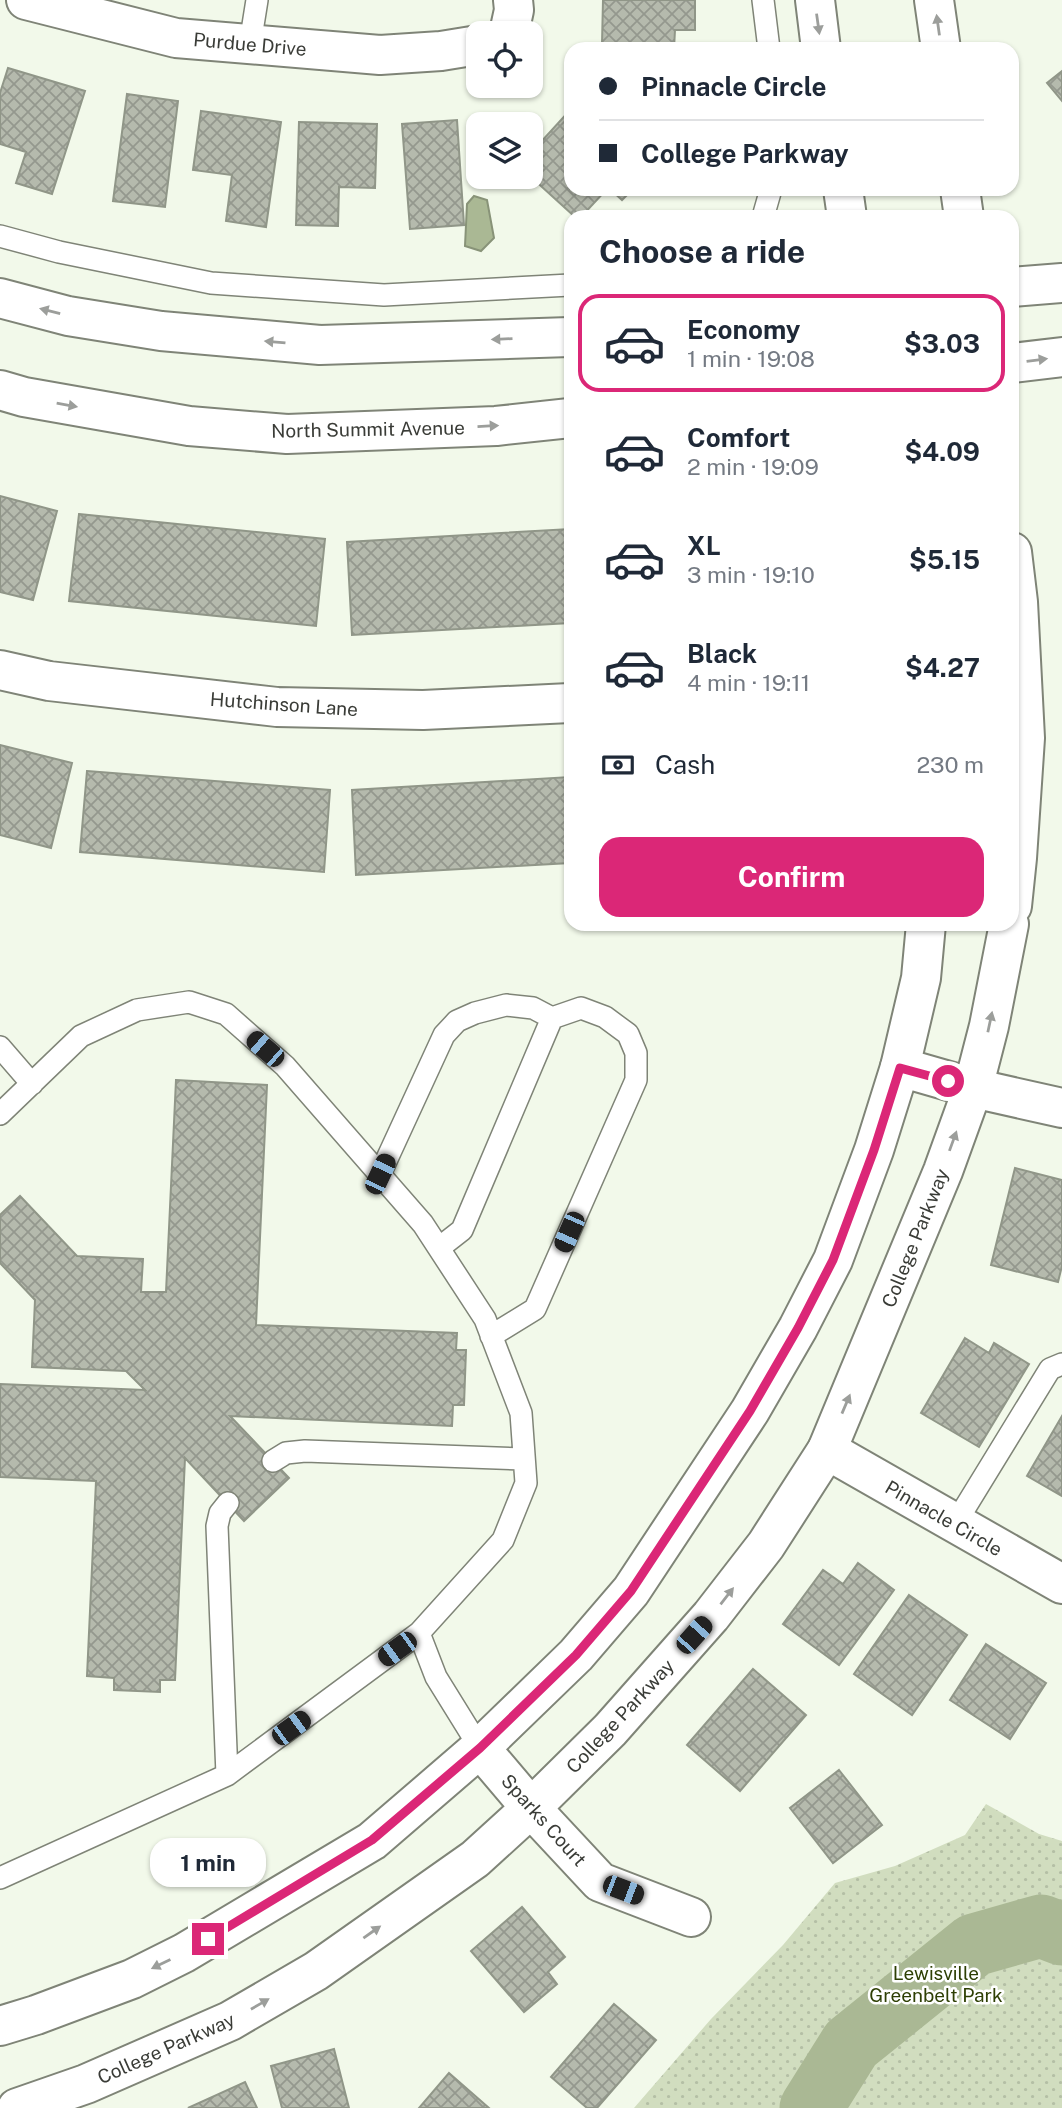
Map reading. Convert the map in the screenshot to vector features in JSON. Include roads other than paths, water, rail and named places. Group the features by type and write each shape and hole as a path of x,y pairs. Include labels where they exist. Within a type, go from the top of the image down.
{"street":[{"name":"Purdue Drive","path":"26,0 176,38 380,55 466,47"},
{"path":"512,21 513,0"},
{"path":"815,0 820,42"},
{"path":"934,0 940,42"},
{"path":"1019,286 1062,283"},
{"path":"0,298 68,316 160,331 320,345 564,337"},
{"path":"1019,362 1062,357"},
{"name":"North Summit Avenue","path":"0,390 24,397 189,426 287,434 496,426 564,419"},
{"path":"1019,621 1025,738 1019,828"},
{"name":"Hutchinson Lane","path":"0,670 49,681 278,707 423,710 564,704"},
{"path":"0,2026 132,1979 184,1953 372,1840 480,1748 576,1655 631,1591 750,1411 833,1260 874,1150 900,1068 921,978 925,931"},
{"name":"College Parkway","path":"17,2108 86,2084 230,2021 316,1972 475,1859 610,1730 711,1616 766,1545 827,1451 943,1171 972,1088 989,1026 1008,931"},
{"path":"900,1068 972,1088 1062,1108"},
{"name":"Pinnacle Circle","path":"827,1451 1062,1584"},
{"name":"Sparks Court","path":"480,1748 600,1882 691,1917"}],"lane":[{"path":"250,44 257,0"},
{"path":"763,0 768,42"},
{"path":"0,236 59,252 211,283 384,296 564,285"},
{"path":"0,1114 81,1036 137,1010 189,1002 226,1014 285,1066 423,1224 485,1319 521,1413 526,1483 503,1540 419,1633 227,1775 0,1878"},
{"path":"380,1174 444,1035 457,1021 506,1005 533,1008 552,1018 581,1009 605,1017 628,1034 636,1053 636,1080 535,1309 491,1336"},
{"path":"439,1248 462,1230 552,1018"},
{"path":"0,1047 32,1084"},
{"path":"955,1524 1050,1369 1062,1364"},
{"path":"273,1461 286,1453 305,1451 524,1460"},
{"path":"227,1775 217,1526 220,1513 228,1503"},
{"path":"419,1633 436,1676 480,1748"}],"waterway":[{"path":"811,2108 851,2044 974,1945 1041,1926 1062,1934"}],"park label":[{"name":"Lewisville Greenbelt Park","path":"936,1984"}]}
